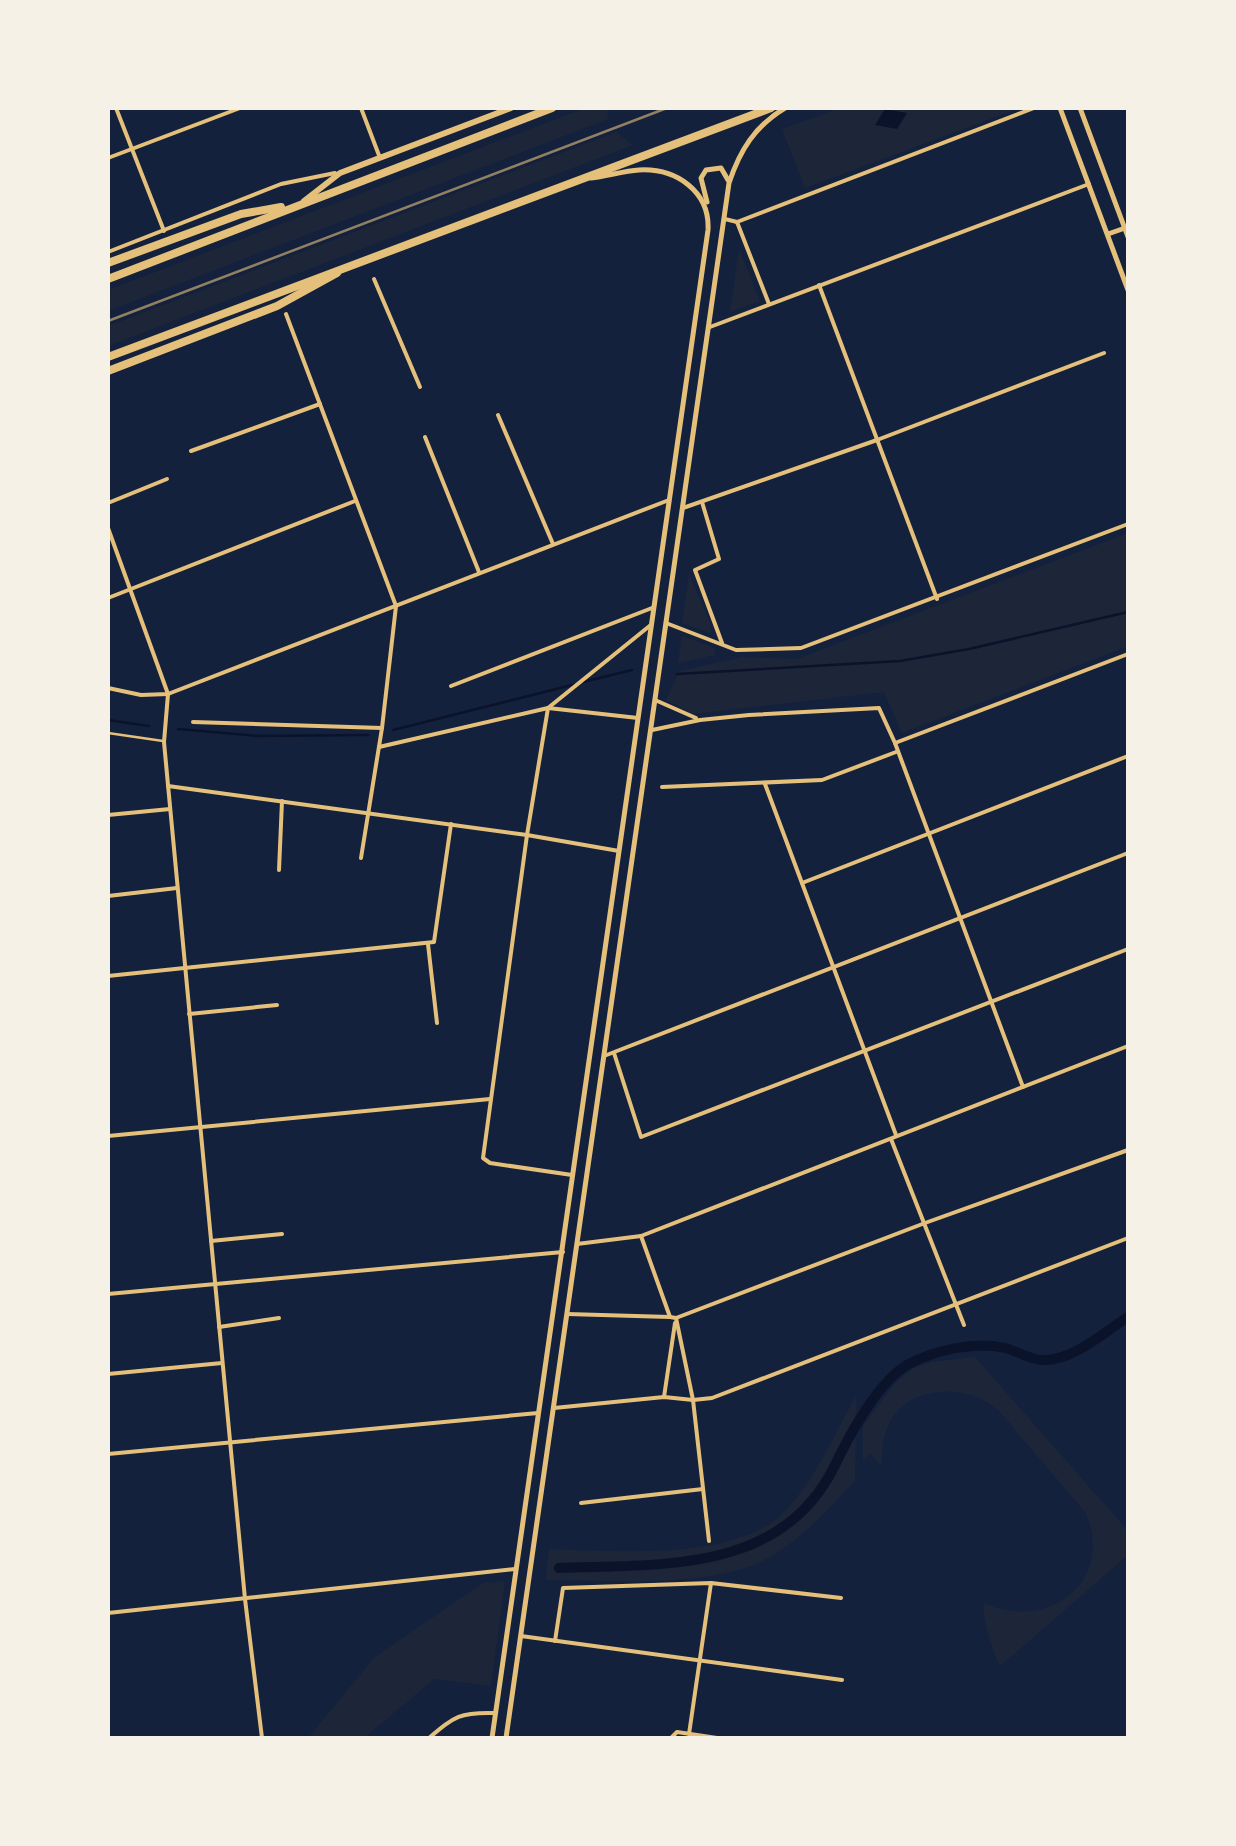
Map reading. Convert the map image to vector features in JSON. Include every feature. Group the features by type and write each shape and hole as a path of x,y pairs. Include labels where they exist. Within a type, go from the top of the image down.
{"highway":[{"path":"108,279 552,108"},
{"path":"108,357 771,108"},
{"path":"108,263 241,214 301,204"},
{"path":"108,371 277,306 365,258"}],"main road":[{"path":"301,204 340,173 511,108"}],"street":[{"path":"116,108 164,230"},
{"path":"108,158 240,108"},
{"path":"361,108 380,158"},
{"path":"506,1738 729,183 751,136 785,108"},
{"path":"724,219 737,222 1034,108"},
{"path":"1060,108 1128,290"},
{"path":"1080,108 1128,236"},
{"path":"492,1738 709,210 701,178 706,170 722,168 729,183"},
{"path":"574,181 640,170 662,172 690,187 709,210"},
{"path":"108,252 281,184 340,173"},
{"path":"709,327 1089,184"},
{"path":"737,222 769,304"},
{"path":"1108,234 1125,228"},
{"path":"374,280 420,387"},
{"path":"820,285 936,600"},
{"path":"286,314 396,606 361,858"},
{"path":"683,508 877,440 1104,353"},
{"path":"190,452 320,404"},
{"path":"498,415 554,545"},
{"path":"425,437 480,574"},
{"path":"108,504 168,479"},
{"path":"108,598 357,500"},
{"path":"108,688 141,696 168,694 669,500"},
{"path":"702,502 719,559 694,570 722,644"},
{"path":"666,624 736,650 801,648 1128,524"},
{"path":"108,528 168,694 164,742 177,888 245,1600 262,1738"},
{"path":"452,686 654,608"},
{"path":"572,1175 484,1158 527,835 548,708 652,624"},
{"path":"895,743 1128,654"},
{"path":"656,700 700,720"},
{"path":"652,730 700,720 872,706 882,712 1024,1087"},
{"path":"379,747 548,708 638,718"},
{"path":"192,722 382,728"},
{"path":"662,788 822,780 898,752"},
{"path":"802,883 1128,756"},
{"path":"764,784 964,1325"},
{"path":"168,786 619,851"},
{"path":"279,870 282,801"},
{"path":"108,815 170,809"},
{"path":"437,1023 431,943 451,824"},
{"path":"604,1056 1128,854"},
{"path":"108,896 177,888"},
{"path":"108,976 431,943"},
{"path":"614,1053 641,1137 1128,949"},
{"path":"189,1014 278,1005"},
{"path":"577,1244 640,1236 1128,1046"},
{"path":"108,1136 490,1099"},
{"path":"582,1104 586,1108 597,1105"},
{"path":"576,1149 590,1153"},
{"path":"568,1314 673,1318 1128,1150"},
{"path":"210,1241 282,1234"},
{"path":"640,1236 673,1318 693,1400 709,1541"},
{"path":"554,1408 664,1396 712,1398 1128,1238"},
{"path":"108,1294 562,1252"},
{"path":"219,1327 279,1318"},
{"path":"664,1396 673,1318"},
{"path":"108,1374 222,1363"},
{"path":"108,1454 538,1413"},
{"path":"581,1504 703,1490"},
{"path":"108,1613 516,1569"},
{"path":"555,1641 563,1588 711,1583 841,1598"},
{"path":"689,1734 711,1583"},
{"path":"521,1636 842,1680"},
{"path":"429,1738 455,1716 466,1712 495,1713"},
{"path":"671,1738 676,1732 717,1738"}],"lane":[{"path":"108,733 164,742"}],"shaded area":[{"path":"585,108 607,108 608,119 108,311 108,290"},
{"path":"840,108 1020,108 805,188 782,129"},
{"path":"885,109 907,113 897,129 875,125"},
{"path":"616,132 633,145 108,346 108,326"},
{"path":"739,249 760,301 730,312"},
{"path":"1128,533 1128,646 902,733 884,692 693,714 666,700 679,671 743,657 797,659"},
{"path":"689,574 710,622 711,633 682,623"},
{"path":"682,636 715,648 715,655 678,663"},
{"path":"975,1357 1128,1531 1128,1555 1000,1666 986,1625 984,1603 1031,1611 1053,1605 1070,1594 1084,1579 1092,1559 1092,1537 1085,1512 999,1411 972,1395 939,1392 909,1402 897,1412 886,1431 882,1466 870,1454 863,1461 863,1426 896,1382 912,1369 932,1362"},
{"path":"856,1396 855,1481 807,1529 775,1554 752,1565 695,1578 546,1580 549,1549 672,1550 734,1540 761,1529 782,1514 804,1488"},
{"path":"505,1581 491,1686 434,1679 364,1738 308,1738 375,1657 483,1583"}],"waterway":[{"path":"677,674 900,661 1128,612"},
{"path":"583,682 632,670"},
{"path":"393,730 576,684"},
{"path":"108,720 149,726"},
{"path":"178,729 258,736 368,735"},
{"path":"559,1568 676,1562 750,1545 783,1527 811,1502 876,1396 909,1364 969,1346 1005,1348 1036,1359 1053,1359 1076,1351 1128,1317"}],"tram line":[{"path":"108,321 667,108"}]}
